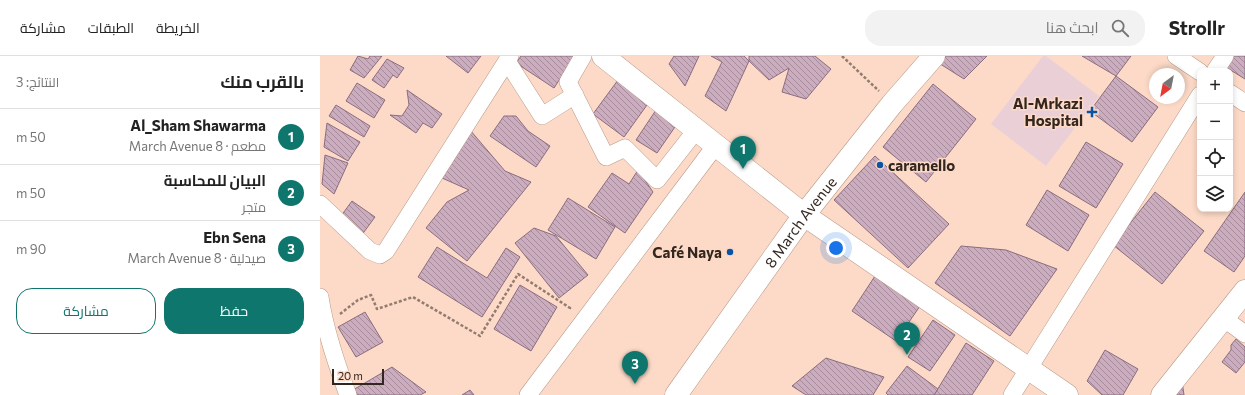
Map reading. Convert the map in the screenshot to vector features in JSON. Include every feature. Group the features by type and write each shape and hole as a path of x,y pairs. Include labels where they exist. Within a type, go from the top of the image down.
{"main road":[{"path":"603,56 804,215 1067,395"},
{"name":"8 March Avenue","path":"676,395 804,215 892,104 934,56"},
{"path":"1162,395 1245,291"}],"street":[{"path":"583,56 568,82 606,157 624,148 657,180 696,129"},
{"path":"1176,56 1197,70"},
{"path":"1217,68 1224,56"},
{"path":"320,204 370,251 380,255 386,251 508,58 542,116 575,95"},
{"path":"1233,95 1245,103"},
{"path":"1012,395 1197,100"},
{"path":"528,395 716,145"},
{"path":"320,297 325,326 348,395"},
{"path":"1223,318 1245,334"}],"path":[{"path":"842,56 892,104"},
{"path":"325,326 358,300 371,295 377,309 413,297 480,336 518,274 570,308 562,320 576,330"}],"shaded area":[{"path":"1043,56 1046,56 1099,96 1046,166 991,124"}],"building":[{"path":"358,56 368,59 370,56 382,56 364,78 350,70"},
{"path":"446,56 481,56 468,73"},
{"path":"521,56 575,56 554,88 516,63"},
{"path":"674,56 699,56 685,86 669,64"},
{"path":"711,56 744,56 749,61 726,111 705,96 722,62"},
{"path":"749,56 815,56 831,69 806,99 782,92 789,68 769,80 749,61"},
{"path":"939,56 987,56 964,79 934,60"},
{"path":"1082,56 1131,56 1116,76"},
{"path":"1231,56 1245,56 1245,79 1233,72 1233,68 1227,68 1224,66"},
{"path":"387,59 404,68 397,78 393,75 384,88 372,80"},
{"path":"621,76 652,98 624,137 593,114"},
{"path":"1116,76 1149,100 1149,104 1154,104 1158,107 1132,142 1090,111"},
{"path":"357,83 385,100 374,118 346,101"},
{"path":"933,84 976,119 926,182 883,147"},
{"path":"407,90 442,114 432,128 423,123 416,133 390,115 402,116 409,105"},
{"path":"336,105 370,126 364,137 329,116"},
{"path":"656,110 677,124 657,153 636,140"},
{"path":"504,116 516,116 528,131 550,146 536,167 490,136"},
{"path":"327,123 360,142 348,161 324,147"},
{"path":"470,130 505,171 531,182 467,261 426,228 447,202 469,190 442,178"},
{"path":"1086,142 1123,164 1096,208 1059,186"},
{"path":"325,155 348,163 334,194 322,184"},
{"path":"875,156 949,224 908,268 834,200"},
{"path":"638,170 653,192 625,233 588,207 612,173 629,184"},
{"path":"1047,190 1089,215 1068,251 1026,225"},
{"path":"1155,192 1204,231 1162,284 1113,245"},
{"path":"1245,192 1245,256 1234,272 1204,251 1231,212 1233,212 1233,209"},
{"path":"568,198 615,227 596,259 548,230"},
{"path":"352,201 375,217 361,236 338,220"},
{"path":"534,228 556,236 588,275 559,298 515,243"},
{"path":"961,246 1006,250 1057,269 1010,336 935,283"},
{"path":"437,247 487,278 506,248 520,257 482,317 418,277"},
{"path":"875,276 920,306 896,341 852,311"},
{"path":"520,285 557,307 531,351 494,329"},
{"path":"365,312 383,342 356,357 338,327"},
{"path":"933,320 955,335 930,371 908,357"},
{"path":"1236,339 1245,347 1245,362 1236,373 1222,362 1231,350 1231,345"},
{"path":"966,343 994,361 972,395 934,395"},
{"path":"1105,350 1138,369 1123,395 1102,395 1087,381"},
{"path":"826,358 884,377 873,395 806,395 792,386"},
{"path":"907,366 938,389 934,395 888,395 886,393"},
{"path":"392,367 426,392 420,395 356,395 353,390"},
{"path":"1182,381 1184,395 1166,395"},
{"path":"470,390 474,395 462,395"}],"place":[{"name":"Al-Mrkazi Hospital","path":"1092,112"},
{"name":"caramello","path":"880,165"},
{"name":"Al_Sham Shawarma","path":"743,169"},
{"name":"Café Naya","path":"730,252"},
{"name":"البيان للمحاسبة","path":"907,355"},
{"name":"Ebn Sena","path":"635,384"}]}
